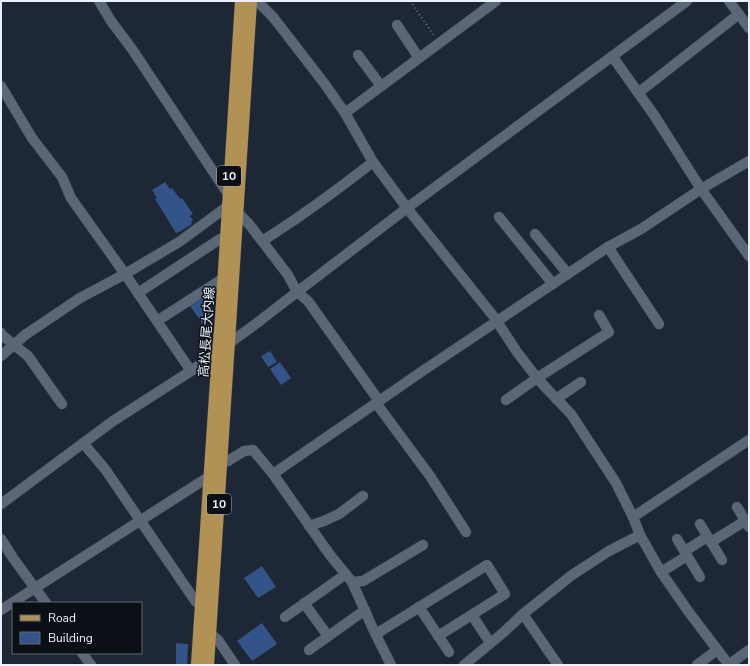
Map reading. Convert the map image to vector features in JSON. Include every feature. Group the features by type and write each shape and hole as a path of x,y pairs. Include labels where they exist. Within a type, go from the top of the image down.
{"main road":[{"name":"高松長尾大内線","path":"197,665 210,476 216,462 229,343 231,204 241,1"},
{"name":"高松長尾大内線","path":"208,665 211,634 218,352 251,1"}],"street":[{"path":"99,1 111,21 149,74 231,204 249,224 288,275 297,292 308,301 430,476 466,532"},
{"path":"257,1 273,17 324,83 345,113 373,162 407,208 497,322 537,378 571,414 616,483 640,535 661,572 688,611 729,665 748,654"},
{"path":"345,113 496,1"},
{"path":"1,504 112,421 191,371 257,324 407,208 687,1"},
{"path":"729,1 749,28"},
{"path":"638,93 739,14"},
{"path":"397,25 419,58"},
{"path":"358,55 381,86"},
{"path":"612,56 701,189 749,256"},
{"path":"1,86 32,138 62,177 71,198 191,371"},
{"path":"273,474 608,247 641,229 701,189 749,161"},
{"path":"262,241 285,227 333,193 373,162"},
{"path":"1,356 25,334 80,298 125,274 179,242 231,204"},
{"path":"499,217 553,284"},
{"path":"535,234 568,274"},
{"path":"138,293 220,239"},
{"path":"608,247 659,324"},
{"path":"157,321 224,278"},
{"path":"506,400 537,378 609,332 599,315"},
{"path":"1,332 3,336 28,356 62,404"},
{"path":"556,399 581,382"},
{"path":"633,517 749,440"},
{"path":"83,443 105,469 196,602 201,603"},
{"path":"216,462 228,461 244,451 253,450 273,474 330,555 349,578 391,665"},
{"path":"13,602 210,476"},
{"path":"309,526 339,514 363,496"},
{"path":"661,572 686,553 709,539 747,524 737,507"},
{"path":"700,524 722,560"},
{"path":"464,665 523,614 572,575 609,551 640,535"},
{"path":"1,539 45,602"},
{"path":"677,539 700,577"},
{"path":"285,617 304,603 349,578 363,581 423,545"},
{"path":"376,634 486,565 505,594 438,636"},
{"path":"1,610 12,603"},
{"path":"304,603 328,636"},
{"path":"419,607 449,652"},
{"path":"309,650 365,610"},
{"path":"523,614 558,665"},
{"path":"472,615 487,638"},
{"path":"211,634 218,640 235,665"},
{"path":"697,665 718,650"},
{"path":"83,654 91,665"}],"path":[{"path":"410,1 439,43"}],"building":[{"path":"165,182 170,189 172,188 180,199 182,198 193,214 190,216 193,220 191,222 192,224 176,233 155,199 157,198 152,190"},
{"path":"203,294 207,300 203,303 212,317 202,323 188,303"},
{"path":"270,351 277,362 268,367 261,356"},
{"path":"280,362 291,378 281,385 270,369"},
{"path":"262,566 276,587 258,598 244,578"},
{"path":"262,623 277,644 252,661 237,641"},
{"path":"176,643 188,644 187,665 176,665"}]}
